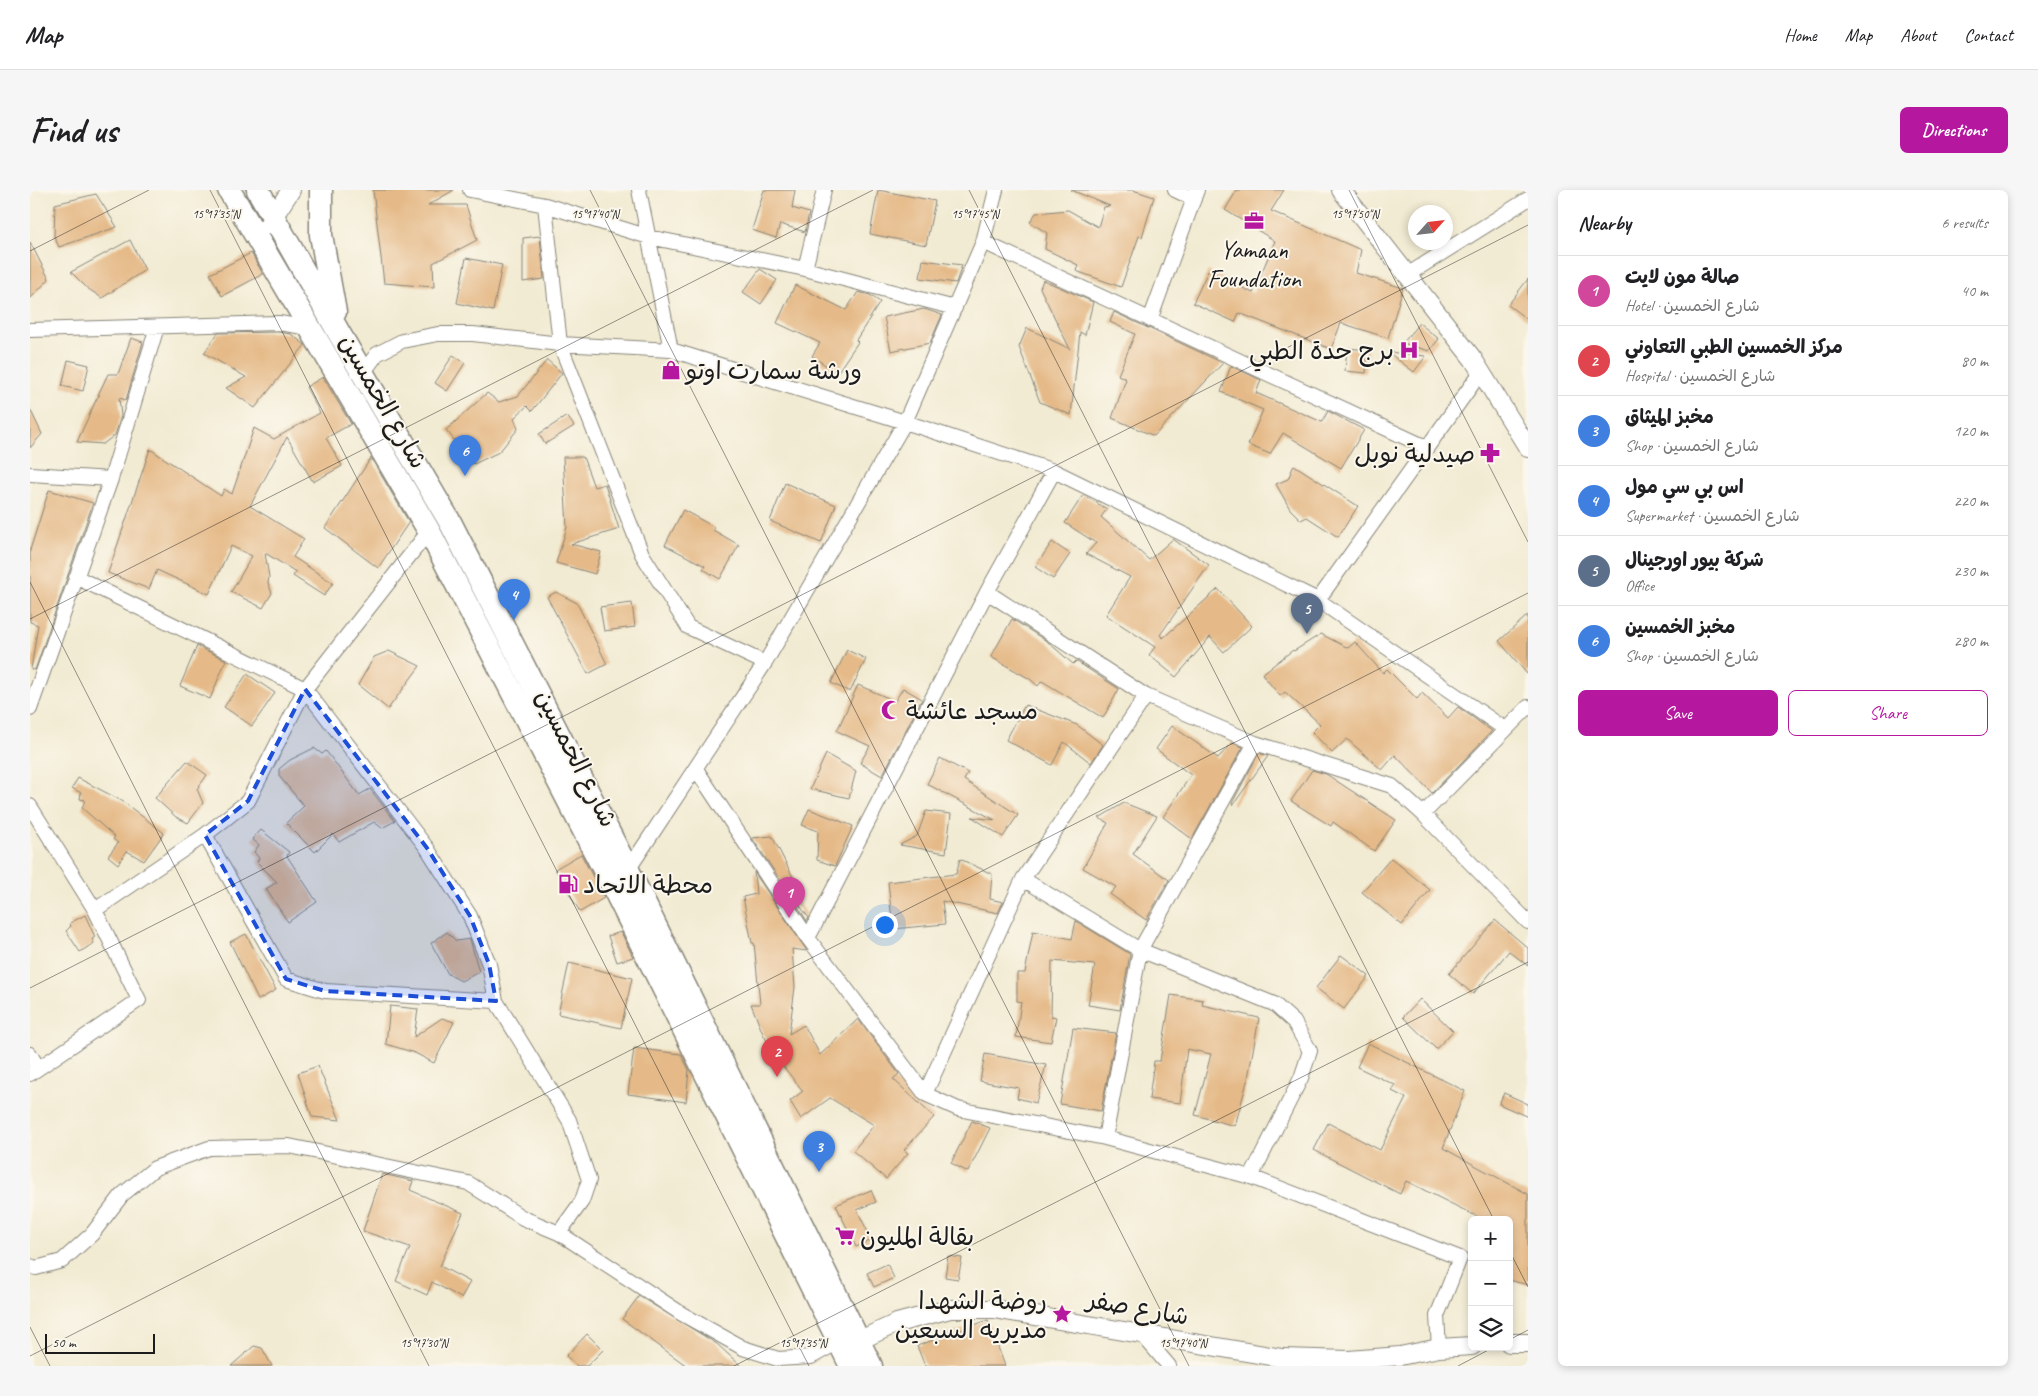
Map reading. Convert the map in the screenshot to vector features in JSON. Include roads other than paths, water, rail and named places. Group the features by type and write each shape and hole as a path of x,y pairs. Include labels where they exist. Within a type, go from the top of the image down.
{"main road":[{"name":"شارع الخمسين","path":"229,190 429,531 587,814 628,870 850,1341 851,1366"},
{"path":"321,190 321,235 339,333"},
{"name":"شارع الخمسين","path":"265,199 339,333 450,522 587,814 850,1341 871,1366"}],"street":[{"path":"253,231 265,199 291,190"},
{"path":"470,190 545,205 649,237 805,269 955,308"},
{"path":"639,190 670,350"},
{"path":"805,269 824,190"},
{"path":"628,870 764,664 905,422 983,242 996,190"},
{"path":"1150,320 1196,195 1176,190"},
{"path":"1341,190 1481,372 1528,448"},
{"path":"1407,275 1528,199"},
{"path":"545,205 560,344 642,554 688,627 764,664"},
{"path":"983,242 1426,447"},
{"path":"30,330 279,323 310,328"},
{"path":"30,709 111,479 158,327"},
{"path":"363,373 377,354 402,341 438,334 474,334 560,344 670,350 905,422 1054,470 1318,600 1505,729"},
{"path":"1318,600 1481,372"},
{"path":"808,938 987,592 1054,470"},
{"path":"30,474 111,479"},
{"path":"95,910 205,835 248,801 304,689 429,531"},
{"path":"76,577 304,689 427,848 470,916 489,964 496,1001 569,1120 589,1180 582,1201 559,1233"},
{"path":"987,592 1146,696 1255,742 1392,786 1423,814 1528,922"},
{"path":"925,1094 1023,879 1146,696"},
{"path":"1423,814 1528,707"},
{"path":"1105,1138 1140,950 1255,742"},
{"path":"696,769 808,938 925,1094 958,1109 1105,1138 1251,1177 1460,1258 1437,1316 1439,1348"},
{"path":"30,806 95,910 139,1000 34,1071 30,1054"},
{"path":"205,835 286,979 325,991 496,1001"},
{"path":"1023,879 1140,950 1274,1004 1294,1022 1310,1051 1301,1078 1251,1177"},
{"path":"32,1270 62,1261 92,1234 122,1195 155,1168 209,1148 288,1146 468,1183 523,1218 559,1233 682,1314 769,1361 811,1357 850,1341"},
{"name":"شارع صفر","path":"850,1341 897,1323 950,1309 994,1309 1140,1332 1282,1358 1349,1360 1400,1356 1439,1348 1468,1346"},
{"path":"1140,1332 1169,1366"},
{"path":"1513,1343 1528,1343"}],"place":[{"name":"Yamaan Foundation","path":"1254,221"},
{"name":"برج حدة الطبي","path":"1409,350"},
{"name":"ورشة سمارت اوتو","path":"671,370"},
{"name":"صيدلية نوبل","path":"1490,453"},
{"name":"مخبز الخمسين","path":"465,476"},
{"name":"اس بي سي مول","path":"514,620"},
{"name":"شركة بيور اورجينال","path":"1307,634"},
{"name":"مسجد عائشة","path":"891,710"},
{"name":"محطة الاتحاد","path":"568,884"},
{"name":"صالة مون لايت","path":"789,918"},
{"name":"مركز الخمسين الطبي التعاوني","path":"777,1077"},
{"name":"مخبز الميثاق","path":"819,1172"},
{"name":"بقالة المليون","path":"845,1236"},
{"name":"روضة الشهدا مديريه السبعين","path":"1062,1314"}]}
